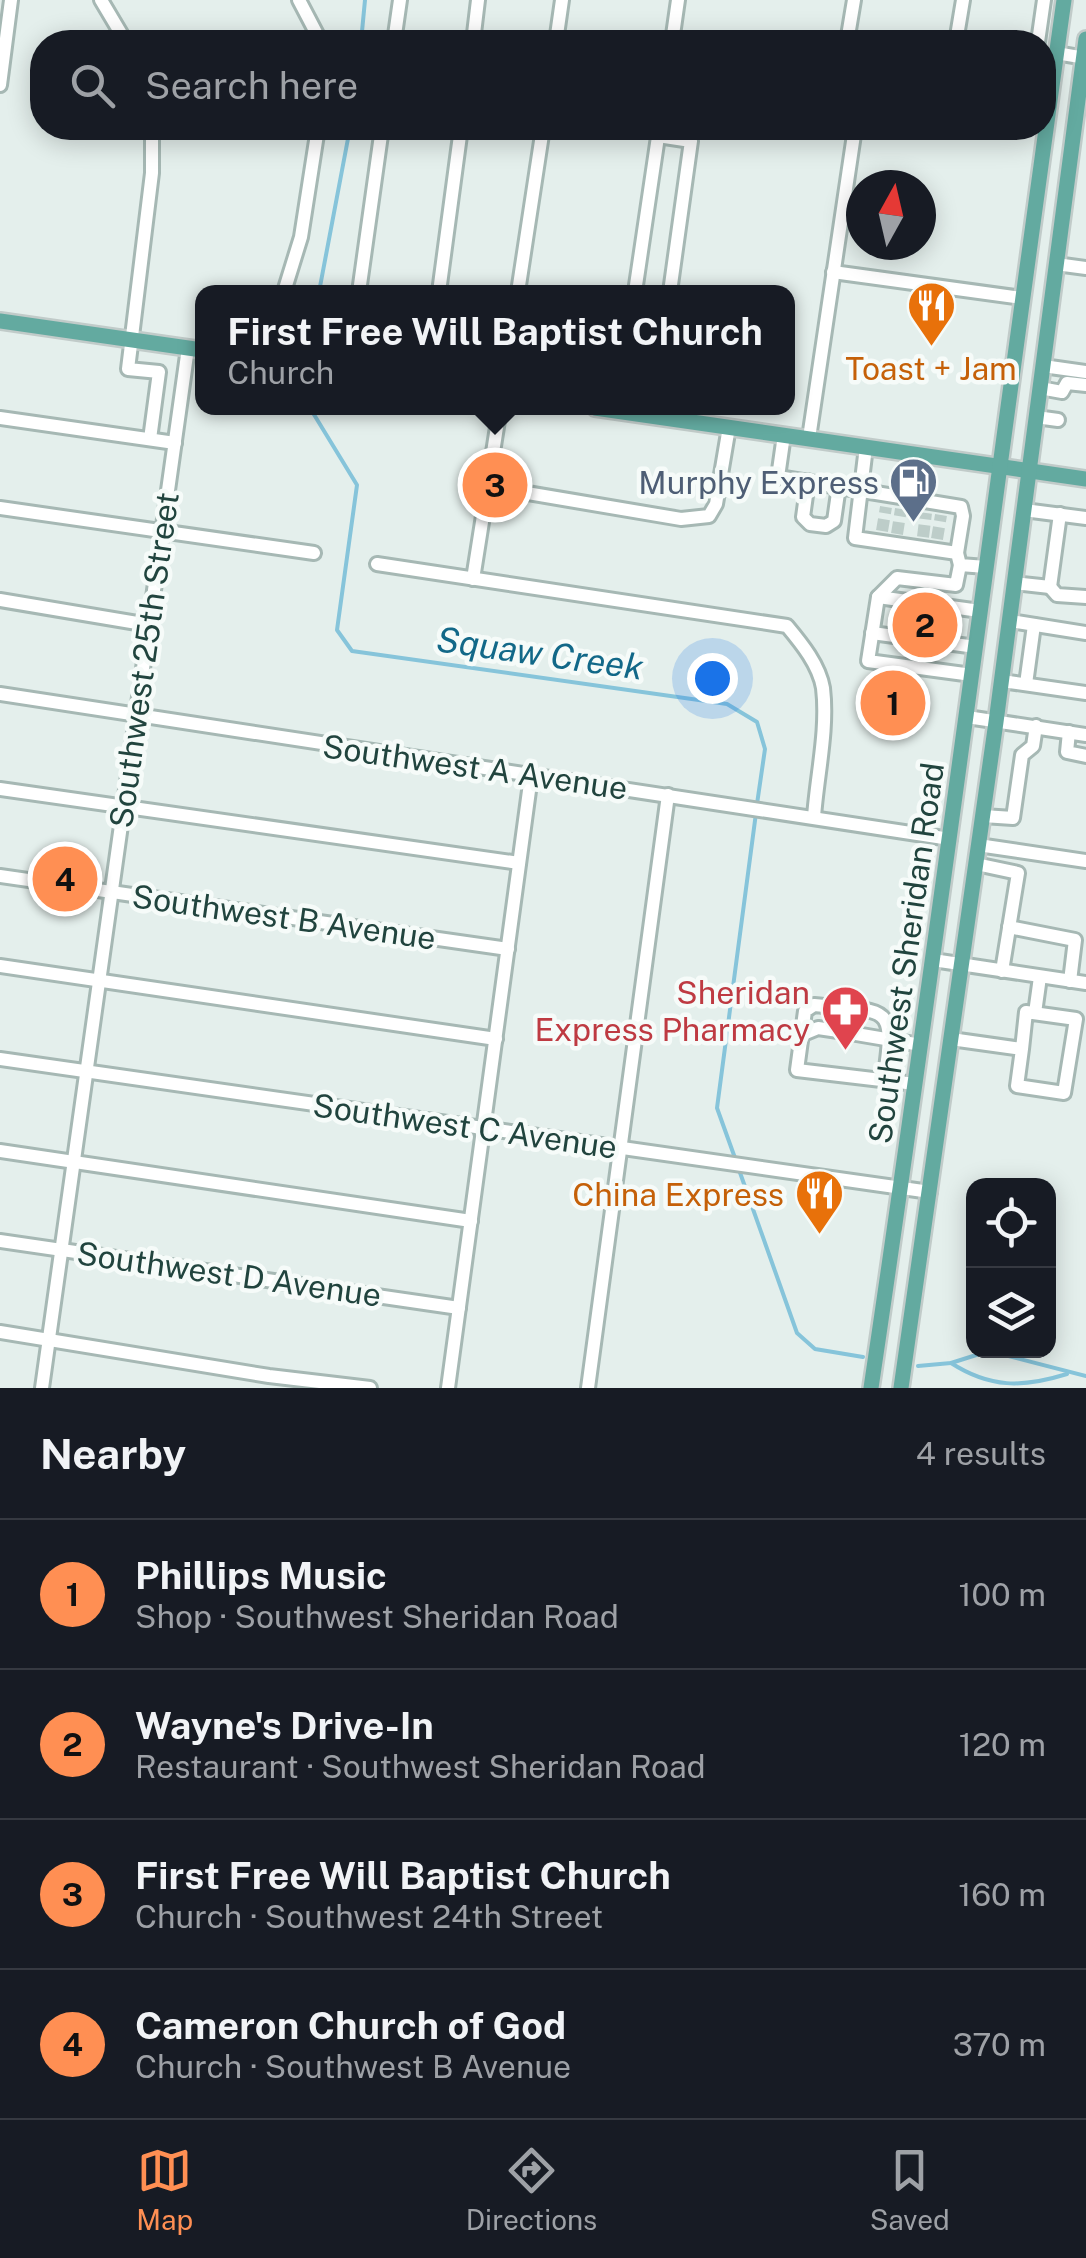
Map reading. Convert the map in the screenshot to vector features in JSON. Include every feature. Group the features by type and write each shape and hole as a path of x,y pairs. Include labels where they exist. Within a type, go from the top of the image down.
{"main road":[{"name":"Southwest Sheridan Road","path":"1056,54 1064,0"},
{"name":"Southwest Sheridan Road","path":"901,1388 1002,680 1086,39"},
{"name":"Southwest Sheridan Road","path":"871,1388 967,717 1043,140"},
{"path":"0,321 195,349"},
{"path":"656,415 1086,479"}],"street":[{"path":"0,85 12,0"},
{"path":"102,0 119,30"},
{"path":"299,0 315,30"},
{"path":"396,30 400,0"},
{"path":"474,30 478,0"},
{"path":"558,30 562,0"},
{"path":"674,30 678,0"},
{"path":"849,30 854,0"},
{"path":"958,30 962,0"},
{"path":"1040,30 1044,0"},
{"path":"1056,54 1085,58"},
{"path":"1056,125 1074,126"},
{"path":"150,439 158,372 128,368 152,174 152,140"},
{"path":"286,285 301,237 316,140"},
{"path":"360,285 380,140"},
{"path":"440,285 459,140"},
{"path":"519,285 541,140"},
{"path":"637,285 657,140"},
{"path":"671,285 691,142 684,140"},
{"path":"808,438 853,140"},
{"path":"1056,264 1086,268"},
{"path":"834,272 1022,298"},
{"name":"Southwest 25th Street","path":"42,1388 174,443 195,349"},
{"path":"1043,366 1086,372"},
{"path":"1040,388 1062,392 1067,383 1086,385"},
{"path":"473,579 499,415"},
{"path":"0,418 174,443"},
{"path":"1036,418 1058,420"},
{"path":"486,486 681,519 710,516 716,504 729,427"},
{"path":"784,435 778,477 861,489 894,501 961,507 956,585 897,578 878,597 868,662 972,675"},
{"path":"866,447 855,538 882,536 929,543 958,559 986,567"},
{"path":"808,482 803,517 810,524 826,526 834,521 838,486"},
{"path":"0,508 314,553"},
{"path":"1024,510 1086,518"},
{"path":"1050,587 1060,514"},
{"path":"377,564 787,626 808,652 822,685 824,730 814,816"},
{"path":"1014,583 1050,587 1057,595 1086,597"},
{"path":"878,597 980,611"},
{"path":"0,600 149,624"},
{"path":"1010,621 1086,636"},
{"path":"1026,684 1034,625"},
{"path":"872,633 976,647"},
{"path":"1002,680 1086,693"},
{"name":"Southwest A Avenue","path":"0,694 950,839"},
{"path":"967,717 1086,735"},
{"path":"983,816 1012,818 1022,755 1034,746 1036,726"},
{"path":"1070,732 1067,752 1086,756"},
{"path":"448,1388 531,776"},
{"path":"0,790 520,863"},
{"path":"588,1388 668,795"},
{"path":"978,845 1086,860"},
{"path":"976,864 1018,873 1002,970"},
{"name":"Southwest B Avenue","path":"0,876 508,950"},
{"path":"1009,927 1075,940 1070,981"},
{"path":"933,960 1086,983"},
{"path":"0,966 496,1038"},
{"path":"1035,1013 1040,976"},
{"path":"884,1080 891,1040 889,1023 879,1013 814,1005 805,1011 798,1070 916,1084"},
{"path":"1026,1012 1076,1019 1064,1093 1017,1086 1022,1049 1026,1012"},
{"path":"802,1035 818,1028 921,1045"},
{"path":"951,1039 1022,1049"},
{"name":"Southwest C Avenue","path":"0,1059 930,1192"},
{"path":"0,1151 471,1221"},
{"name":"Southwest D Avenue","path":"0,1241 459,1308"},
{"path":"0,1332 269,1376 370,1388"}],"waterway":[{"name":"Squaw Creek","path":"362,30 365,0"},
{"name":"Squaw Creek","path":"320,285 348,140"},
{"name":"Squaw Creek","path":"314,415 357,485 337,630 352,651 727,704 757,722 765,749 757,804"},
{"name":"Squaw Creek","path":"735,1158 717,1108 756,813"},
{"name":"Squaw Creek","path":"738,1167 797,1333 815,1349 863,1357"},
{"name":"Squaw Creek","path":"918,1366 951,1363 989,1351 1086,1376"},
{"path":"951,1363 979,1377 1007,1383 1035,1382 1067,1374"}],"tunnel":[{"path":"882,531 886,507"},
{"path":"897,534 901,509"},
{"path":"923,537 926,513"},
{"path":"937,539 941,515"}],"place":[{"name":"Toast + Jam","path":"931,348"},
{"name":"First Free Will Baptist Church","path":"495,485"},
{"name":"Murphy Express","path":"914,524"},
{"name":"Wayne's Drive-In","path":"925,625"},
{"name":"Phillips Music","path":"893,703"},
{"name":"Cameron Church of God","path":"65,879"},
{"name":"Sheridan Express Pharmacy","path":"845,1052"},
{"name":"China Express","path":"819,1236"}]}
